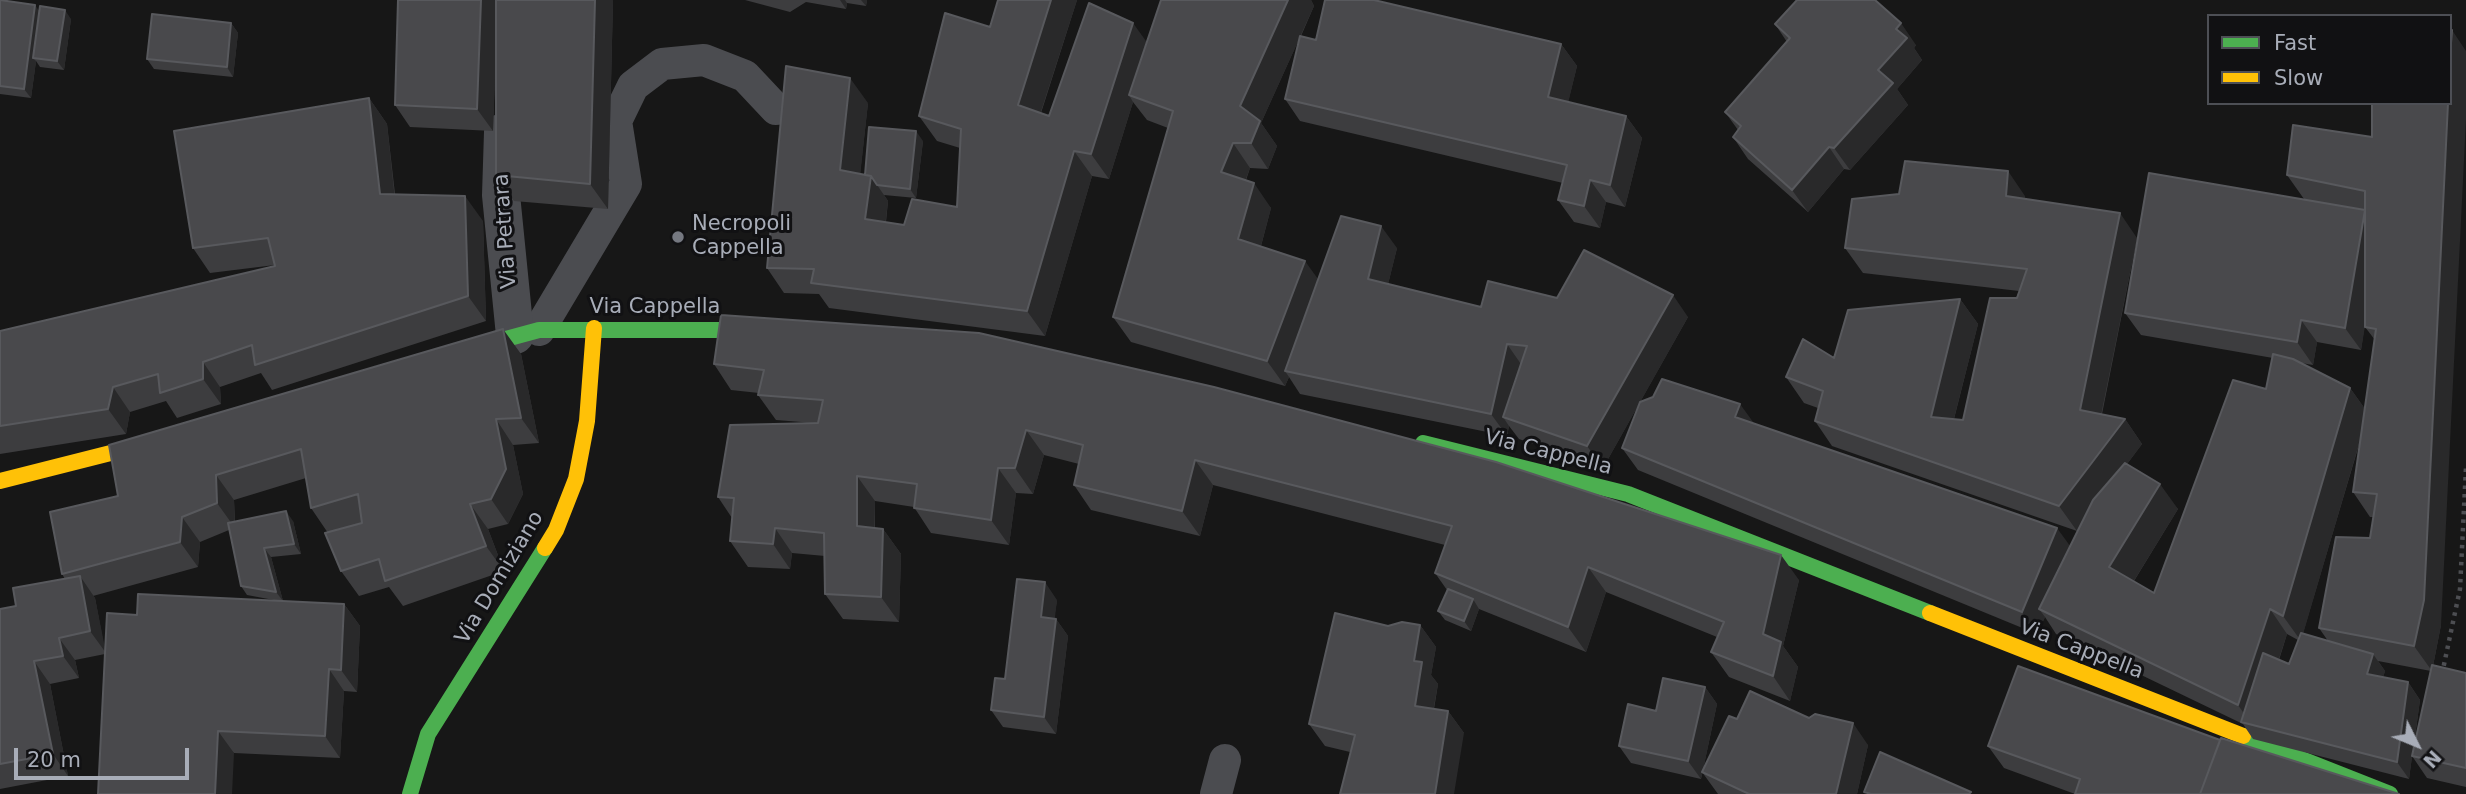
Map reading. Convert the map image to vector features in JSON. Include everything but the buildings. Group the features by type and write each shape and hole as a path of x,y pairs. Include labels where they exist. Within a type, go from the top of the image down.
{"street":[{"name":"Via Petrara","path":"504,97 501,194 527,332"},
{"name":"Via Cappella","path":"436,359 527,332 594,328 785,330"},
{"name":"Via Domiziano","path":"410,794 428,734 482,652 556,530 576,479 587,421 594,328"},
{"path":"0,481 123,452 176,436"},
{"name":"Via Cappella","path":"1402,438 1628,494 2390,794"}],"lane":[{"path":"527,332 626,184 616,121 634,86 662,64 704,60 745,76 776,109"},
{"path":"1216,794 1225,760"}],"path":[{"path":"2440,685 2460,590 2466,467"}],"traffic: fast":[{"path":"458,352 539,330 772,330"},
{"path":"1423,443 1628,494 1930,613"},
{"path":"410,794 428,734 545,548"},
{"path":"2243,736 2390,794"}],"traffic: slow":[{"path":"545,548 556,530 576,479 587,421 594,328"},
{"path":"0,481 162,440"},
{"path":"1930,613 2243,736"}],"place":[{"name":"Necropoli Cappella","path":"678,237"}]}
